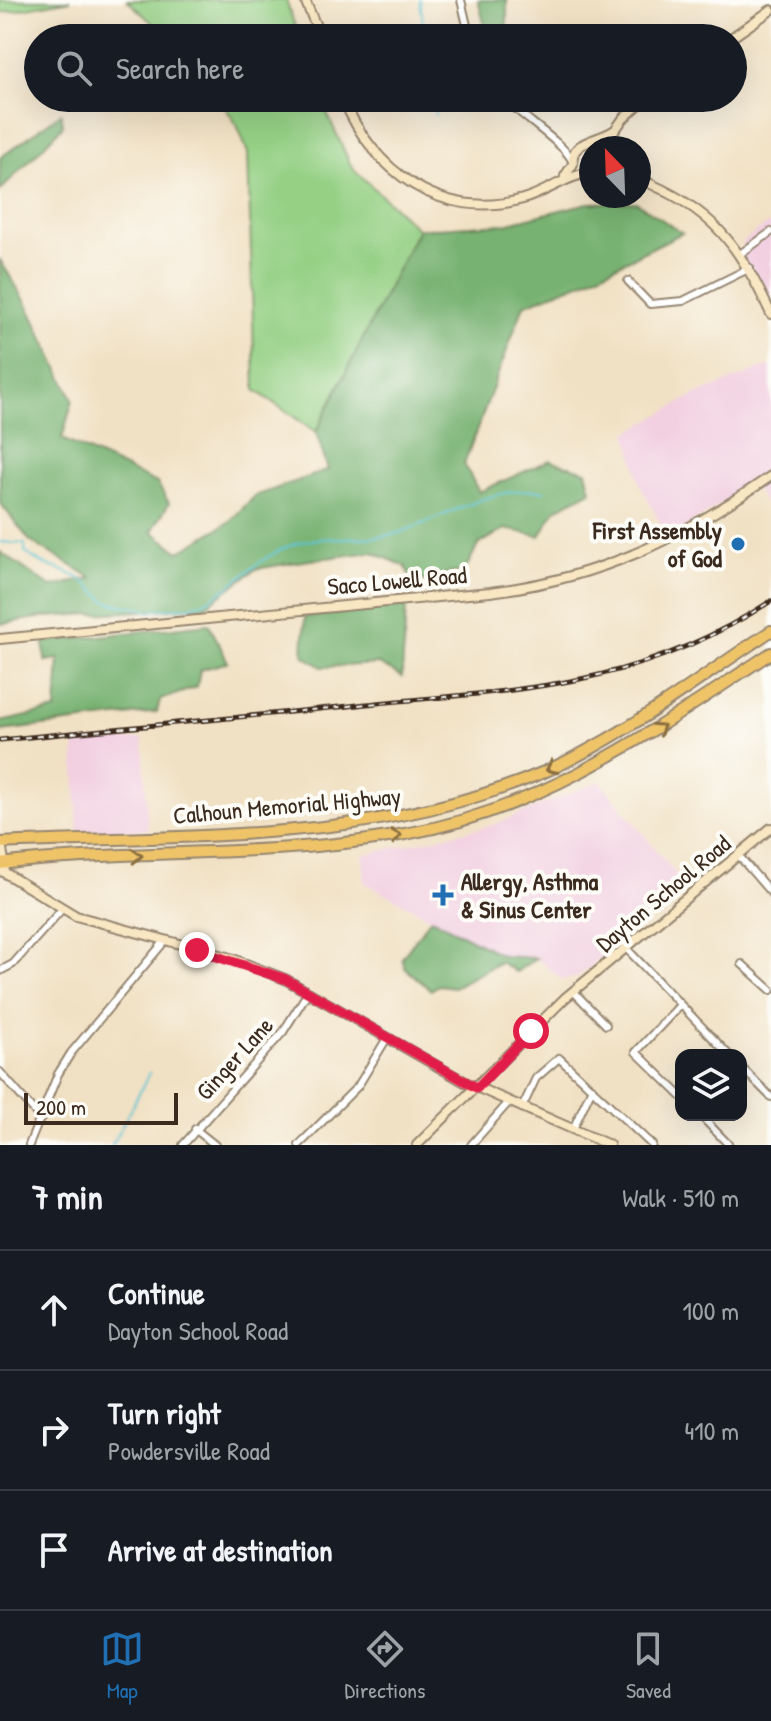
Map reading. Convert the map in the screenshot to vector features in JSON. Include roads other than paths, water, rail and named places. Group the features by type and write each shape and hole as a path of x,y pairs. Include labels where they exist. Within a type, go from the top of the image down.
{"highway":[{"name":"Calhoun Memorial Highway","path":"0,843 298,828 400,818 510,786 619,732 771,631"},
{"name":"Calhoun Memorial Highway","path":"1,866 38,860 298,847 407,834 518,802 629,748 771,653"},
{"path":"619,732 629,748"},
{"path":"510,786 518,802"},
{"path":"298,828 298,847"},
{"path":"69,859 71,847 90,838"},
{"path":"107,838 109,858"},
{"path":"38,860 53,854 53,840"}],"street":[{"path":"305,0 315,24"},
{"path":"461,0 467,24"},
{"path":"747,27 771,10"},
{"path":"349,112 357,129 383,163 410,184 439,198 464,203 507,203 579,176"},
{"path":"518,112 557,143 579,166"},
{"path":"609,136 632,112"},
{"path":"601,136 613,131"},
{"path":"557,143 579,144"},
{"path":"555,184 573,163 573,152 579,147"},
{"path":"651,185 693,205 713,222 750,268 771,314"},
{"path":"740,254 771,232"},
{"path":"628,281 650,304 671,305 750,268"},
{"name":"Saco Lowell Road","path":"0,639 490,592 557,582 613,565 666,542 771,476"},
{"name":"Dayton School Road","path":"423,1143 574,992 771,828"},
{"path":"0,843 1,866 15,880 62,909 108,927 248,964 308,992 477,1088 609,1145"},
{"path":"739,856 771,893"},
{"path":"0,971 32,945 62,909"},
{"path":"29,1145 58,1074 71,1053 164,942"},
{"path":"627,949 723,1049"},
{"path":"742,964 771,990"},
{"name":"Ginger Lane","path":"183,1145 283,1032 308,992"},
{"path":"574,992 606,1025"},
{"path":"675,1090 636,1052 680,1005"},
{"path":"299,1145 358,1086 387,1038"},
{"path":"522,1108 536,1078 559,1058 652,1145"},
{"path":"0,1072 41,1119"},
{"path":"747,1073 771,1097"},
{"path":"573,1129 592,1088"},
{"path":"471,1145 508,1103"},
{"path":"706,1121 729,1145"},
{"path":"195,1129 215,1145"}],"waterway":[{"path":"420,0 423,24"},
{"path":"0,542 25,544 25,552 32,558 82,580 107,601 150,612 205,601 267,557 295,544 321,539 385,536 488,498 525,490 544,491"},
{"path":"112,1145 150,1072"}],"railway":[{"path":"0,740 469,695 572,681 670,653 720,631 771,601"}],"place":[{"name":"First Assembly of God","path":"738,544"},
{"name":"Allergy, Asthma & Sinus Center","path":"443,895"}]}
